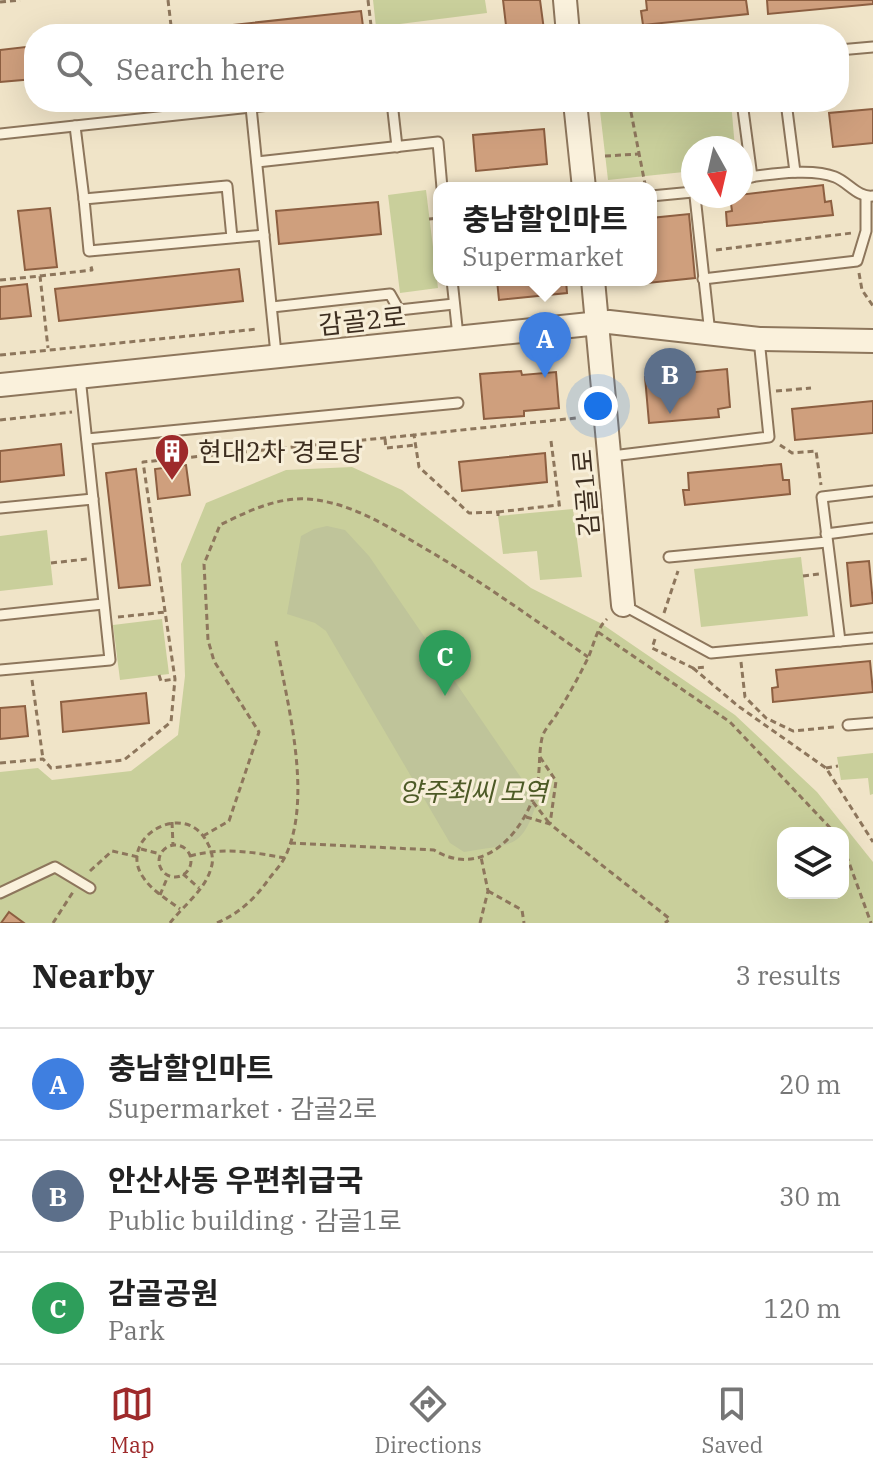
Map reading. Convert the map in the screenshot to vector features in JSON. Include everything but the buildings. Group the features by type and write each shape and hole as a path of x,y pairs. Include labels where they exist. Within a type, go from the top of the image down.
{"street":[{"path":"565,0 567,24"},
{"path":"576,112 583,182"},
{"name":"감골1로","path":"594,286 623,605"},
{"name":"감골2로","path":"0,385 609,322 759,339 873,341"}],"lane":[{"path":"849,49 873,47"},
{"path":"0,134 205,112"},
{"path":"252,112 277,356"},
{"path":"393,112 397,147"},
{"path":"743,112 744,136"},
{"path":"787,112 795,172"},
{"path":"75,126 89,251 264,235"},
{"path":"257,162 438,142 441,182"},
{"path":"703,279 857,261 866,231 870,196 833,176 795,172 753,176"},
{"path":"84,199 227,186 232,238"},
{"path":"657,196 681,195"},
{"path":"695,208 710,334"},
{"path":"452,286 458,338"},
{"path":"272,307 390,294 399,310 454,304"},
{"path":"610,456 769,437 759,339"},
{"path":"0,670 110,660 80,377"},
{"path":"87,439 458,403"},
{"path":"840,641 822,497 873,491"},
{"path":"0,508 93,499"},
{"path":"669,557 827,538 873,528"},
{"path":"0,615 103,604"},
{"path":"623,605 711,653 873,638"},
{"path":"848,725 873,723"},
{"path":"0,893 55,867 90,888"}],"path":[{"path":"0,2 20,0"},
{"path":"168,0 171,24"},
{"path":"368,0 371,24"},
{"path":"631,112 644,182"},
{"path":"605,156 639,154"},
{"path":"429,219 433,219"},
{"path":"700,252 866,231"},
{"path":"0,280 92,270 89,251"},
{"path":"857,261 862,290 873,306"},
{"path":"40,276 48,350"},
{"path":"0,355 274,328"},
{"path":"764,392 811,388"},
{"path":"0,420 84,411"},
{"path":"30,667 43,759 51,768 124,760 171,722 175,679 143,462 576,418"},
{"path":"414,435 419,467 469,513 498,514 560,508 551,441"},
{"path":"769,437 792,453 816,451 822,497"},
{"path":"385,439 386,448 416,445"},
{"path":"203,836 229,821 259,732 214,661 208,640 205,606 204,564 220,525 247,511 284,501 306,499 341,505 377,519 462,570 588,657"},
{"path":"660,625 683,556"},
{"path":"51,563 98,558"},
{"path":"290,843 434,850 447,858 481,856 500,847 512,837 536,791 542,735 557,715 602,624 623,605"},
{"path":"105,619 166,612"},
{"path":"598,632 730,722 829,827"},
{"path":"217,923 233,916 263,888 285,858 294,833 297,788 293,736 276,641"},
{"path":"740,650 745,697 766,718 793,731 848,725"},
{"path":"693,668 738,706 826,768 873,842"},
{"path":"159,675 161,681 175,679"},
{"path":"540,757 556,781 550,824"},
{"path":"0,763 43,759"},
{"path":"826,768 838,766"},
{"path":"532,801 550,824 671,921"},
{"path":"525,816 550,824"},
{"path":"172,822 173,845"},
{"path":"170,923 211,869 211,850 203,836 185,824 172,822 150,832 138,857 141,875 160,895 180,909"},
{"path":"140,849 160,854 173,845"},
{"path":"160,854 160,869 168,876 183,874 190,866 190,856 183,848 173,845"},
{"path":"190,856 211,850 251,851 285,858"},
{"path":"53,923 79,881 112,851 138,857"},
{"path":"480,923 488,891 481,856"},
{"path":"849,862 871,923"},
{"path":"183,874 199,888"},
{"path":"160,895 168,876"},
{"path":"488,891 522,910 524,923"},
{"path":"665,923 671,921"}],"green space":[{"path":"373,0 485,0 487,13 376,24"},
{"path":"600,112 732,112 734,136 681,136 681,172 608,180"},
{"path":"426,190 433,247 433,286 438,288 400,293 388,195"},
{"path":"352,467 402,490 531,588 602,624 735,715 817,792 845,827 777,827 777,899 849,899 849,832 873,862 873,923 0,923 0,772 38,768 52,780 131,771 178,735 185,676 181,564 206,503 286,470"},
{"path":"573,509 582,577 540,580 537,551 503,554 498,516"},
{"name":"양주최씨 모역","path":"327,526 345,530 369,556 537,801 526,829 513,842 464,852 450,843 326,631 315,623 287,614 301,536"},
{"path":"47,530 53,585 0,591 0,536"},
{"path":"801,557 808,616 701,627 694,569"},
{"path":"162,619 169,674 120,680 113,625"},
{"path":"873,753 873,794 870,795 868,778 841,780 837,757"}],"place":[{"name":"충남할인마트","path":"545,378"},
{"name":"안산사동 우편취급국","path":"670,414"},
{"name":"현대2차 경로당","path":"172,482"},
{"name":"감골공원","path":"445,696"}]}
